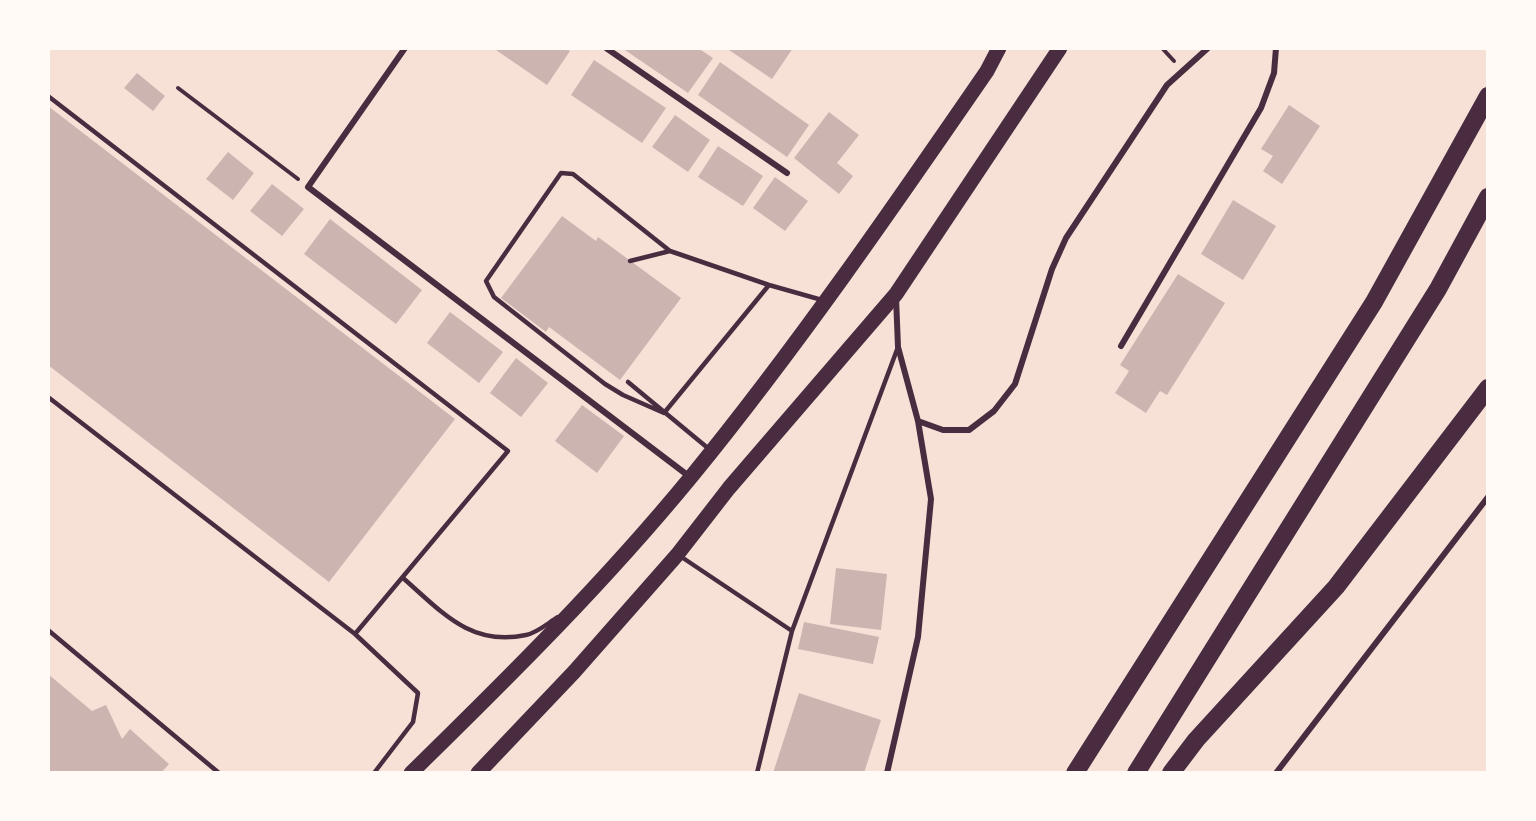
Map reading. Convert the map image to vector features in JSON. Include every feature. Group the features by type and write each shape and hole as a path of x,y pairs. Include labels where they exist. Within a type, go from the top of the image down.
{"highway":[{"path":"1075,773 1374,302 1488,96"},
{"path":"1136,773 1438,289 1488,197"},
{"path":"1171,773 1196,740 1336,587 1488,388"}],"main road":[{"path":"987,71 999,48"},
{"path":"411,773 581,603 690,477 828,301 987,71 1006,48"},
{"path":"478,773 574,672 677,555 729,488 896,294 1060,48"}],"street":[{"path":"405,48 308,187 690,477"},
{"path":"606,48 787,173"},
{"path":"918,421 943,430 969,430 994,411 1015,384 1052,269 1066,238 1167,85 1208,48"},
{"path":"1121,346 1261,108 1274,73 1276,48"},
{"path":"887,773 918,637 931,499 918,421 898,347 896,294"},
{"path":"1276,773 1488,497"}],"lane":[{"path":"48,96 508,452 355,633"},
{"path":"664,413 623,395 605,384 494,297 486,281 561,172 573,174 670,251 769,285 828,301"},
{"path":"630,261 670,251"},
{"path":"664,413 769,285"},
{"path":"757,773 792,631 898,347"},
{"path":"628,382 711,451"},
{"path":"48,397 355,633 418,693 412,722 374,773"},
{"path":"677,555 792,631"},
{"path":"403,578 455,624 486,637 527,635 581,603"},
{"path":"48,630 219,773"}],"path":[{"path":"178,88 308,187"}],"building":[{"path":"493,48 565,48 570,51 547,85"},
{"path":"622,48 698,48 713,58 688,93"},
{"path":"726,48 793,48 772,79"},
{"path":"594,60 666,108 642,143 571,95"},
{"path":"720,62 809,125 787,157 698,95"},
{"path":"137,73 165,96 153,111 124,88"},
{"path":"1289,105 1320,126 1282,184 1263,171 1273,156 1261,149"},
{"path":"48,106 455,419 329,582 48,365"},
{"path":"829,112 859,135 837,163 853,176 839,194 794,158"},
{"path":"675,115 710,140 688,172 652,147"},
{"path":"718,146 763,176 743,206 698,177"},
{"path":"228,152 254,173 233,200 206,179"},
{"path":"775,177 808,201 785,231 753,208"},
{"path":"272,184 304,209 282,236 250,211"},
{"path":"1233,200 1276,226 1243,280 1201,254"},
{"path":"562,216 596,241 598,237 681,298 620,380 549,327 546,332 501,298"},
{"path":"330,219 422,290 396,324 304,254"},
{"path":"1178,274 1225,303 1167,395 1160,391 1146,413 1115,393 1129,371 1120,365"},
{"path":"450,312 503,352 479,383 427,343"},
{"path":"516,358 548,383 521,417 490,393"},
{"path":"582,405 624,436 597,473 555,441"},
{"path":"836,568 887,574 881,630 830,624"},
{"path":"804,622 879,637 873,664 798,649"},
{"path":"48,674 92,711 106,705 122,739 130,729 169,764 161,773 48,773"},
{"path":"799,693 881,720 864,773 773,773"}]}
